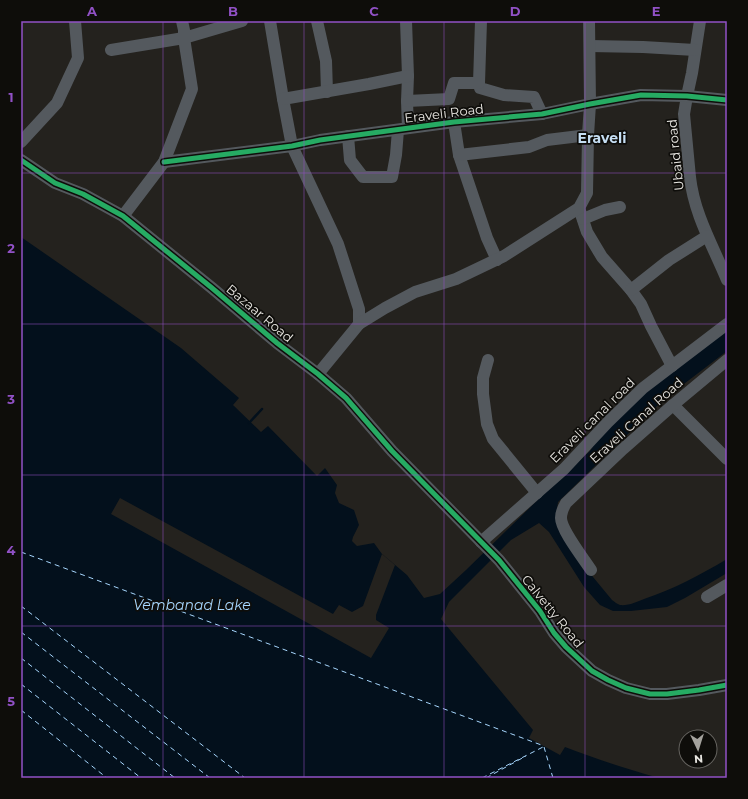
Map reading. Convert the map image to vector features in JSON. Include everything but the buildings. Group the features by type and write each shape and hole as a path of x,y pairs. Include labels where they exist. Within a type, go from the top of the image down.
{"street":[{"path":"21,142 56,103 78,58 75,21"},
{"path":"123,216 164,162 192,89 182,21"},
{"path":"111,50 184,38 242,21"},
{"path":"270,21 292,146 338,244 360,309 359,324"},
{"path":"318,21 326,61 327,92"},
{"path":"348,136 350,160 363,177 392,177 403,129 406,101 408,76 406,21"},
{"path":"481,21 480,88 504,95 534,97 542,114"},
{"path":"589,21 590,104 587,193 581,213 587,232 602,257 631,290 641,304 672,366"},
{"name":"Ubaid road","path":"700,21 684,114 691,185 698,215 727,280"},
{"path":"590,46 695,50"},
{"path":"283,99 408,76"},
{"path":"406,101 450,99 454,83 479,83"},
{"name":"Eraveli Road","path":"164,162 292,146 320,140 454,122 542,114 641,95 687,96 727,100"},
{"path":"454,122 459,155 487,238 497,260"},
{"path":"459,155 529,147 546,140 588,135"},
{"name":"Bazaar Road","path":"21,160 55,183 83,194 123,216 277,343 318,374 346,398 392,451 483,545"},
{"path":"318,374 359,324 385,308 415,292 456,279 497,260 581,213 605,210 620,206"},
{"path":"631,290 669,260 707,236"},
{"name":"Eraveli canal road","path":"483,545 564,469 608,422 643,388 727,324"},
{"path":"488,360 483,378 482,394 487,424 494,439 537,493"},
{"name":"Eraveli Canal Road","path":"592,570 566,533 560,520 561,512 566,503 623,449 727,360"},
{"path":"673,405 727,459"},
{"name":"Calvetty Road","path":"483,545 499,560 540,611 566,647 592,671 626,688 650,694 667,694 727,685"},
{"path":"707,597 727,585"}],"water":[{"name":"Vembanad Lake","path":"21,237 181,348 239,398 233,405 261,432 268,426 317,476 325,468 337,485 335,493 339,503 354,510 359,525 352,541 357,546 374,543 382,554 407,575 424,598 440,594 466,570 590,451 608,422 727,329 727,351 663,400 558,502 556,516 579,560 612,600 620,605 632,604 666,591 727,559 727,573 667,607 631,611 613,611 600,605 584,587 549,532 539,523 511,540 449,602 441,619 533,730 529,738 560,755 565,747 612,764 659,778 21,778"}],"pier":[{"path":"120,498 333,614 339,605 352,612 363,606 382,554 395,565 376,615 376,620 389,628 371,658 111,514"}],"waterway":[{"path":"249,423 262,409"}],"ferry route":[{"path":"21,552 544,746"},
{"path":"21,606 245,778"},
{"path":"21,632 210,778"},
{"path":"21,658 175,778"},
{"path":"21,684 141,778"},
{"path":"21,710 107,778"},
{"path":"482,778 543,747"},
{"path":"544,747 553,778"},
{"path":"486,778 526,756"}],"cycle path":[{"path":"164,162 292,146 320,140 454,122 542,114 641,95 687,96 727,100"},
{"path":"21,160 55,183 83,194 123,216 346,398 392,451 499,560 540,611 554,633 566,647 592,671 626,688 650,694 667,694 727,685"}],"district":[{"name":"Eraveli","path":"602,138"}]}
